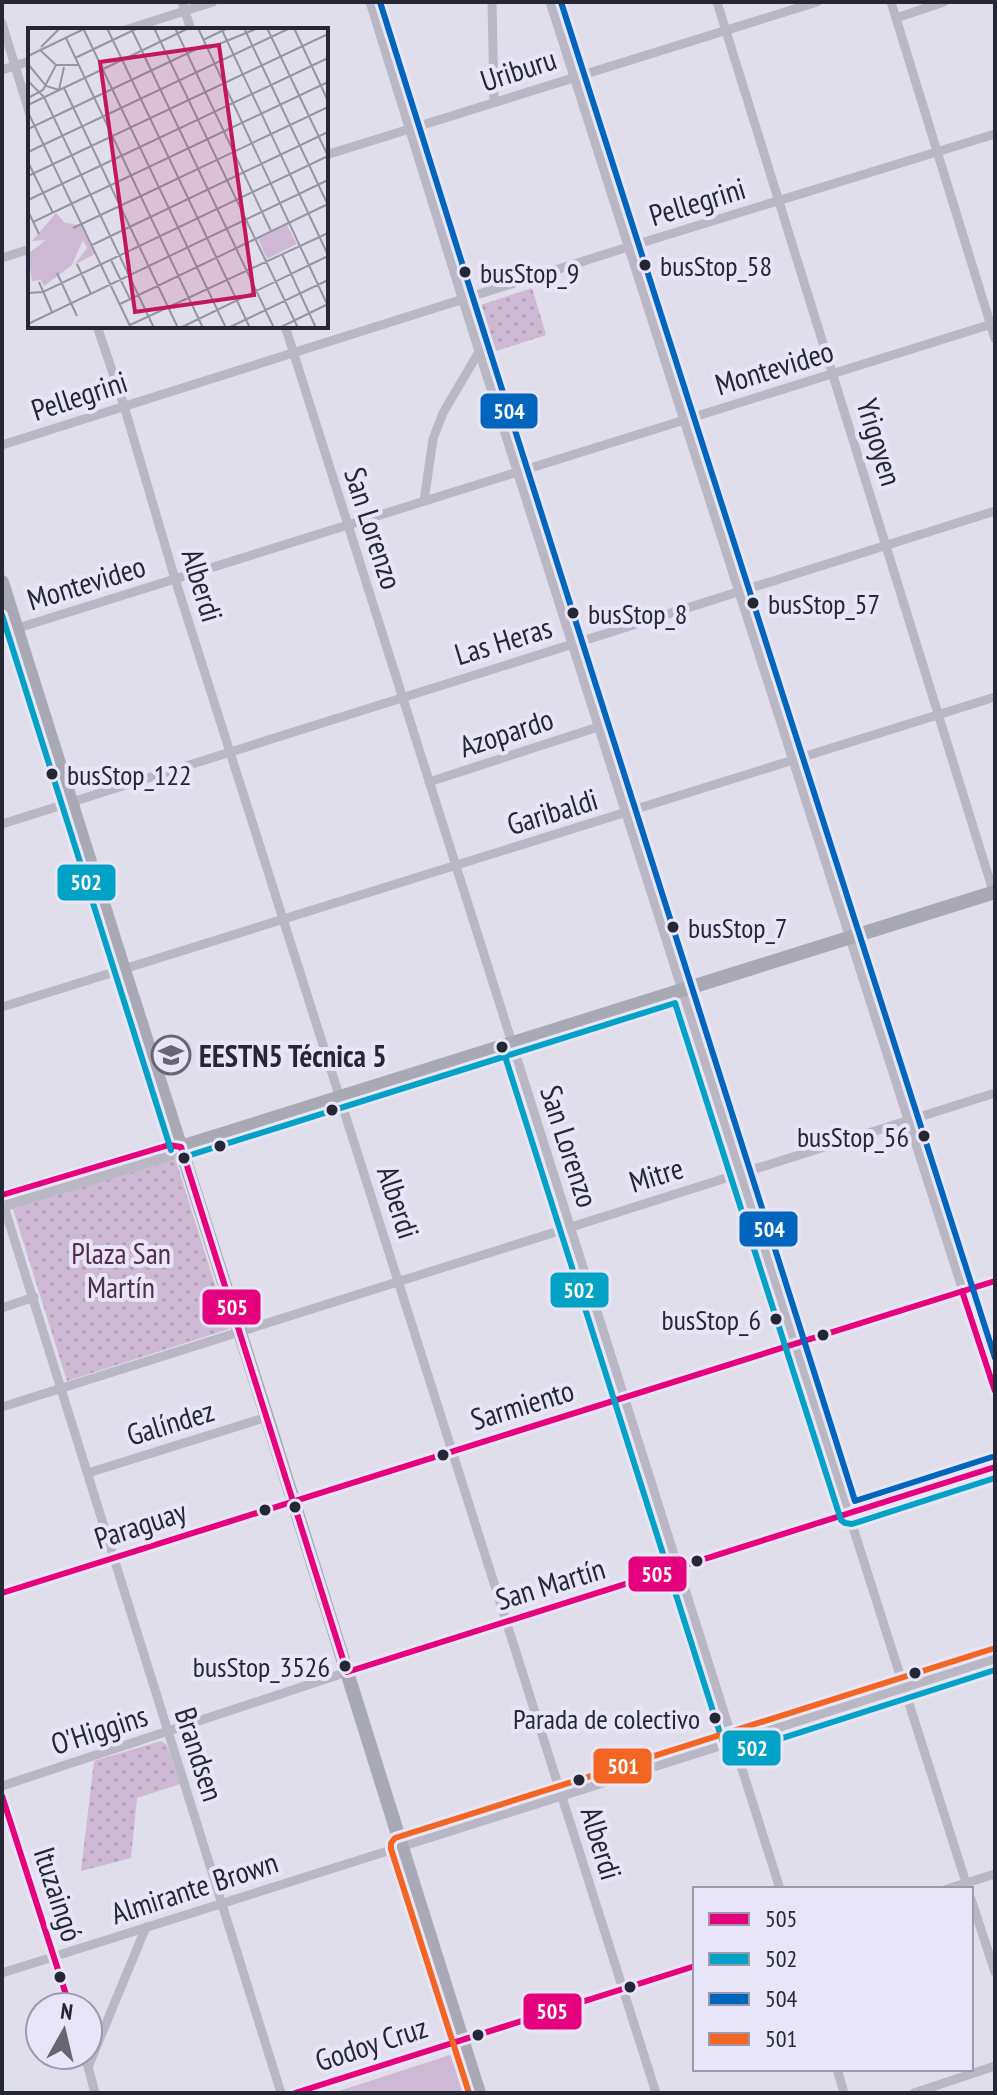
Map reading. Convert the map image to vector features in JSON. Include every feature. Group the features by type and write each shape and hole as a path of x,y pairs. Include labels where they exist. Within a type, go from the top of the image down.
{"main road":[{"path":"2,582 9,631 71,802 479,2093"},
{"path":"181,1147 994,894"}],"street":[{"path":"130,28 183,6 213,2"},
{"path":"370,2 967,1886 995,1874"},
{"path":"492,2 494,102"},
{"path":"550,2 995,1391"},
{"name":"Yrigoyen","path":"717,2 994,894"},
{"name":"Uriburu","path":"328,154 817,2"},
{"path":"891,2 993,323 995,339"},
{"path":"896,18 944,2"},
{"path":"183,6 190,28"},
{"path":"2,23 28,108"},
{"path":"2,70 28,62"},
{"name":"Pellegrini","path":"2,445 995,134"},
{"path":"2,258 28,250"},
{"name":"Montevideo","path":"9,631 993,323"},
{"name":"Alberdi","path":"98,328 656,2093"},
{"name":"San Lorenzo","path":"286,328 779,1887"},
{"path":"424,501 433,439 443,413 480,350"},
{"name":"Las Heras","path":"2,824 995,511"},
{"name":"Garibaldi","path":"2,1007 995,697"},
{"name":"Azopardo","path":"429,782 598,727"},
{"name":"Mitre","path":"2,1407 995,1093"},
{"path":"2,1202 169,1145 181,1147"},
{"name":"Brandsen","path":"2,1202 281,2093"},
{"name":"Sarmiento","path":"293,1501 995,1281"},
{"path":"2,1308 34,1297"},
{"name":"Galíndez","path":"88,1473 267,1417"},
{"name":"San Martín","path":"347,1672 995,1467"},
{"name":"Paraguay","path":"2,1593 293,1501"},
{"name":"Almirante Brown","path":"2,1973 995,1659"},
{"name":"O'Higgins","path":"2,1786 347,1672"},
{"name":"Ituzaingó","path":"2,1796 65,1991"},
{"path":"973,1905 995,1972"},
{"path":"104,2028 146,1927"},
{"name":"Godoy Cruz","path":"295,2093 693,1967"},
{"path":"914,2093 995,2066"},
{"path":"89,2071 95,2093"},
{"path":"838,2071 844,2093"}],"green space":[{"path":"532,288 546,335 493,352 478,306"},
{"name":"Plaza San Martín","path":"175,1158 229,1329 67,1381 13,1209"},
{"path":"161,1741 167,1745 180,1784 137,1798 131,1858 81,1871 94,1761"},
{"path":"453,2054 466,2093 333,2093"}],"transit line":[{"name":"504","path":"380,2 855,1501 992,1457"},
{"name":"504","path":"561,2 995,1358"},
{"name":"502","path":"2,615 171,1150"},
{"name":"502","path":"184,1157 675,1003 841,1520 852,1524 995,1478"},
{"name":"502","path":"502,1047 725,1749 736,1753 995,1670"},
{"name":"505","path":"2,1195 169,1145 181,1147 347,1672 995,1467"},
{"name":"505","path":"2,1593 995,1281"},
{"name":"505","path":"962,1291 995,1391"},
{"name":"501","path":"469,2093 391,1849 395,1838 992,1649"},
{"name":"505","path":"2,1796 65,1991"},
{"name":"505","path":"295,2093 693,1967"}],"place":[{"name":"busStop_58","path":"645,265"},
{"name":"busStop_9","path":"465,272"},
{"name":"busStop_57","path":"753,603"},
{"name":"busStop_8","path":"573,613"},
{"name":"busStop_122","path":"52,774"},
{"name":"busStop_7","path":"673,927"},
{"name":"EESTN5 Técnica 5","path":"171,1055"},
{"name":"busStop_56","path":"924,1136"},
{"name":"busStop_6","path":"776,1319"},
{"name":"busStop_3526","path":"345,1666"},
{"name":"Parada de colectivo","path":"715,1718"}]}
